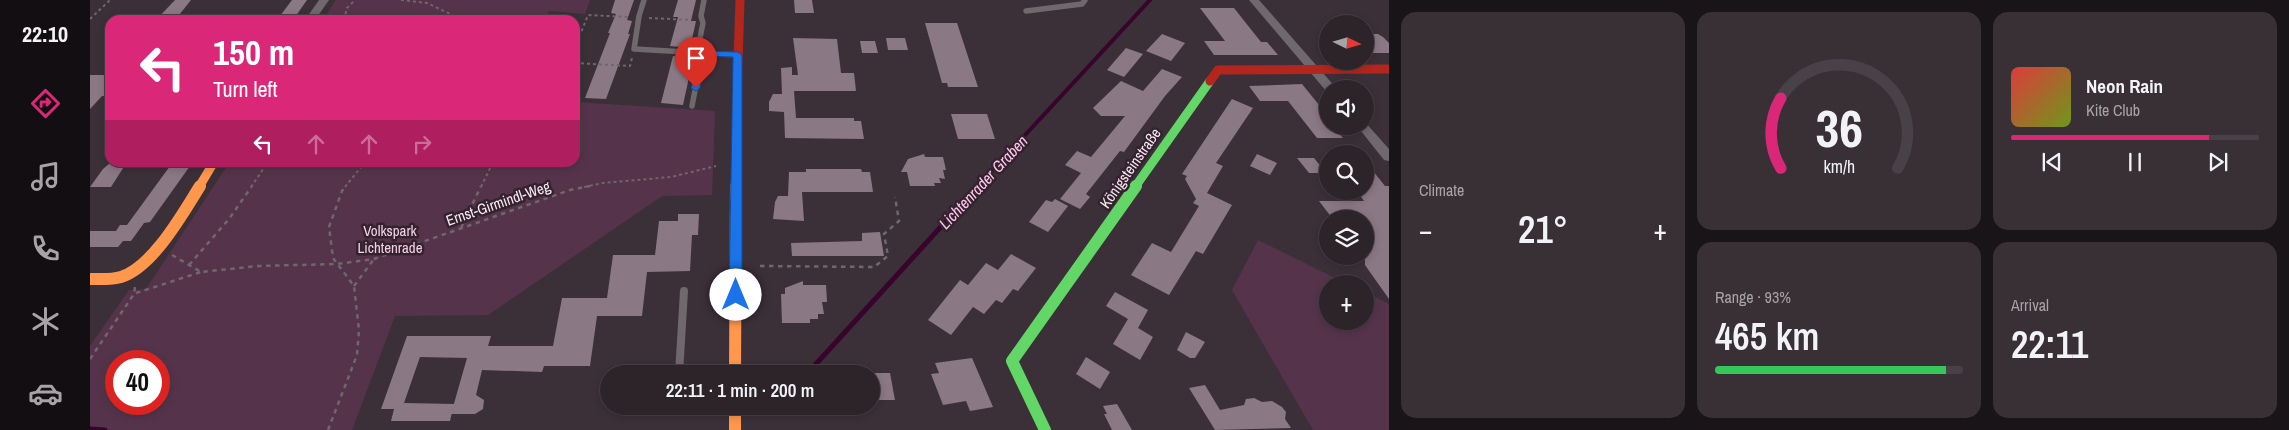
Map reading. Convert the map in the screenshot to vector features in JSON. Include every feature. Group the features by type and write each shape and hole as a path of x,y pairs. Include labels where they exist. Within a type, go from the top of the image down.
{"street":[{"path":"314,15 324,0"},
{"path":"735,365 740,0"},
{"path":"1254,0 1323,80"},
{"name":"Königsteinstraße","path":"1044,430 1012,361 1218,70 1389,69"},
{"path":"1371,135 1389,156"},
{"path":"90,279 115,279 133,272 153,253 211,167"},
{"path":"735,415 735,430"}],"lane":[{"path":"644,0 639,16 634,50 738,55"},
{"path":"692,106 700,53 703,24 701,16 704,0"},
{"path":"1026,12 1082,4 1085,0"},
{"path":"680,365 684,292"}],"path":[{"path":"90,20 110,0"},
{"path":"345,15 347,8 355,0"},
{"path":"401,0 427,3 454,15"},
{"path":"580,63 630,66 634,50"},
{"name":"Ernst-Girmindl-Weg","path":"134,294 201,272 258,266 337,264 374,259 570,190 603,183 672,178 716,166"},
{"path":"190,265 229,219 265,167"},
{"path":"328,430 357,355 359,330 354,286 333,258 330,248 329,227 342,191 362,167"},
{"path":"461,228 491,167"},
{"path":"760,266 874,267 888,256 884,234 899,221 894,197"},
{"path":"167,253 201,272"},
{"path":"354,286 374,259"},
{"path":"90,359 136,290 133,272"}],"green space":[{"path":"336,0 590,0 585,14 549,11 547,15 326,15"},
{"name":"Volkspark Lichtenrade","path":"580,102 715,111 712,195 662,196 488,315 395,316 352,430 90,430 90,346 129,290 146,289 226,167 580,167"},
{"path":"1258,240 1329,275 1319,275 1319,330 1374,330 1374,296 1389,304 1389,430 1313,430 1232,290"}],"building":[{"path":"175,0 191,0 179,15 161,15"},
{"path":"292,0 307,0 296,15 281,15"},
{"path":"615,0 634,0 627,20 632,21 628,34 630,34 606,99 585,98 616,14 611,13"},
{"path":"678,0 696,0 691,21 696,21 690,48 670,46 678,17 673,17"},
{"path":"794,0 812,0 814,13 795,13"},
{"path":"1200,8 1234,8 1261,42 1267,42 1278,55 1214,55 1204,41 1225,41"},
{"path":"925,23 957,23 978,87 948,87 947,83 942,83"},
{"path":"1162,34 1185,43 1171,61 1146,51"},
{"path":"1374,34 1383,37 1389,43 1389,53 1374,53"},
{"path":"793,38 837,39 841,73 854,73 856,91 794,91 796,118 854,118 854,121 861,121 864,139 785,138 784,112 769,111 769,102 773,94 782,94 781,68 792,67 792,75 798,75"},
{"path":"886,38 905,38 908,50 888,50"},
{"path":"860,41 875,41 878,53 862,53"},
{"path":"1126,48 1143,54 1124,77 1107,70"},
{"path":"673,56 693,59 683,105 661,103"},
{"path":"1162,69 1182,77 1165,96 1124,152 1120,151 1086,194 1090,197 1080,209 1060,199 1081,173 1065,165 1077,151 1091,157 1125,116 1101,116 1093,108 1121,81 1143,91"},
{"path":"90,75 105,75 105,96 102,96 90,109"},
{"path":"1302,84 1319,105 1319,135 1340,135 1343,138 1317,138 1288,101 1260,101 1249,86"},
{"path":"1232,99 1253,108 1216,163 1223,166 1207,193 1232,205 1203,254 1196,251 1169,295 1131,275 1152,243 1171,252 1199,206 1193,203 1196,199 1185,179 1187,176 1182,174"},
{"path":"951,114 987,114 995,139 958,139"},
{"path":"924,154 925,157 943,157 946,170 943,170 945,179 939,178 941,183 934,183 935,186 910,186 907,172 901,172 908,159"},
{"path":"1257,154 1277,163 1270,175 1250,166"},
{"path":"1297,158 1314,158 1319,164 1319,173 1309,173"},
{"path":"105,167 124,167 111,187 90,187"},
{"path":"169,167 189,167 150,222 144,223 131,241 123,241 118,247 90,247 90,231 116,231 120,225 127,225"},
{"path":"806,169 861,169 862,172 870,172 873,192 802,192 804,221 773,219 775,202 778,196 788,196 789,172 806,172"},
{"path":"1374,172 1385,186 1389,186 1389,299 1374,275 1365,265 1374,265 1374,210 1326,210 1319,201 1374,200"},
{"path":"1055,199 1068,206 1048,232 1029,222 1046,200 1052,202"},
{"path":"678,214 699,214 698,235 692,235 690,271 647,272 642,316 597,316 590,366 544,366 542,372 482,370 476,395 484,400 483,409 475,414 452,414 450,421 391,421 394,409 381,409 407,336 491,336 488,346 553,346 562,298 607,298 613,255 655,255 659,221 678,221","holes":["420,357 467,358 454,404 404,403"]},
{"path":"880,232 884,256 792,256 791,243 862,241 862,233"},
{"path":"1011,254 1036,268 1018,291 1013,289 1002,303 996,300 984,314 973,307 951,335 928,320 960,280 968,285 986,263 998,270"},
{"path":"803,281 803,285 826,285 827,302 822,302 824,314 818,314 818,319 810,319 810,323 782,323 781,294 785,294 785,288"},
{"path":"1115,292 1148,310 1138,328 1153,337 1140,360 1113,344 1128,319 1106,306"},
{"path":"1186,332 1205,342 1195,358 1190,358 1177,350"},
{"path":"1086,357 1110,372 1100,389 1076,374"},
{"path":"972,358 993,407 970,411 966,401 943,405 931,374 939,373 935,363"},
{"path":"880,373 890,373 895,400 880,400"},
{"path":"1205,385 1220,410 1244,405 1246,399 1254,398 1262,402 1272,401 1286,412 1285,419 1291,428 1215,430 1189,388"},
{"path":"1117,404 1132,430 1112,430 1104,414 1107,414 1103,406"}],"waterway":[{"name":"Lichtenrader Graben","path":"977,187 1150,0"},
{"name":"Lichtenrader Graben","path":"816,364 978,186"},
{"name":"Lichtenrader Graben","path":"90,429 105,430"}],"traffic: fast":[{"path":"1045,430 1012,361 1210,81"}],"traffic: slow":[{"path":"735,365 737,93"},
{"path":"90,279 112,279 124,276 137,268 150,256 186,208 211,167"},
{"path":"735,415 735,430"}],"traffic: jam":[{"path":"737,93 740,0"},
{"path":"1210,81 1218,70 1389,69"}],"route":[{"path":"696,88 702,53 738,55 736,295"}]}
